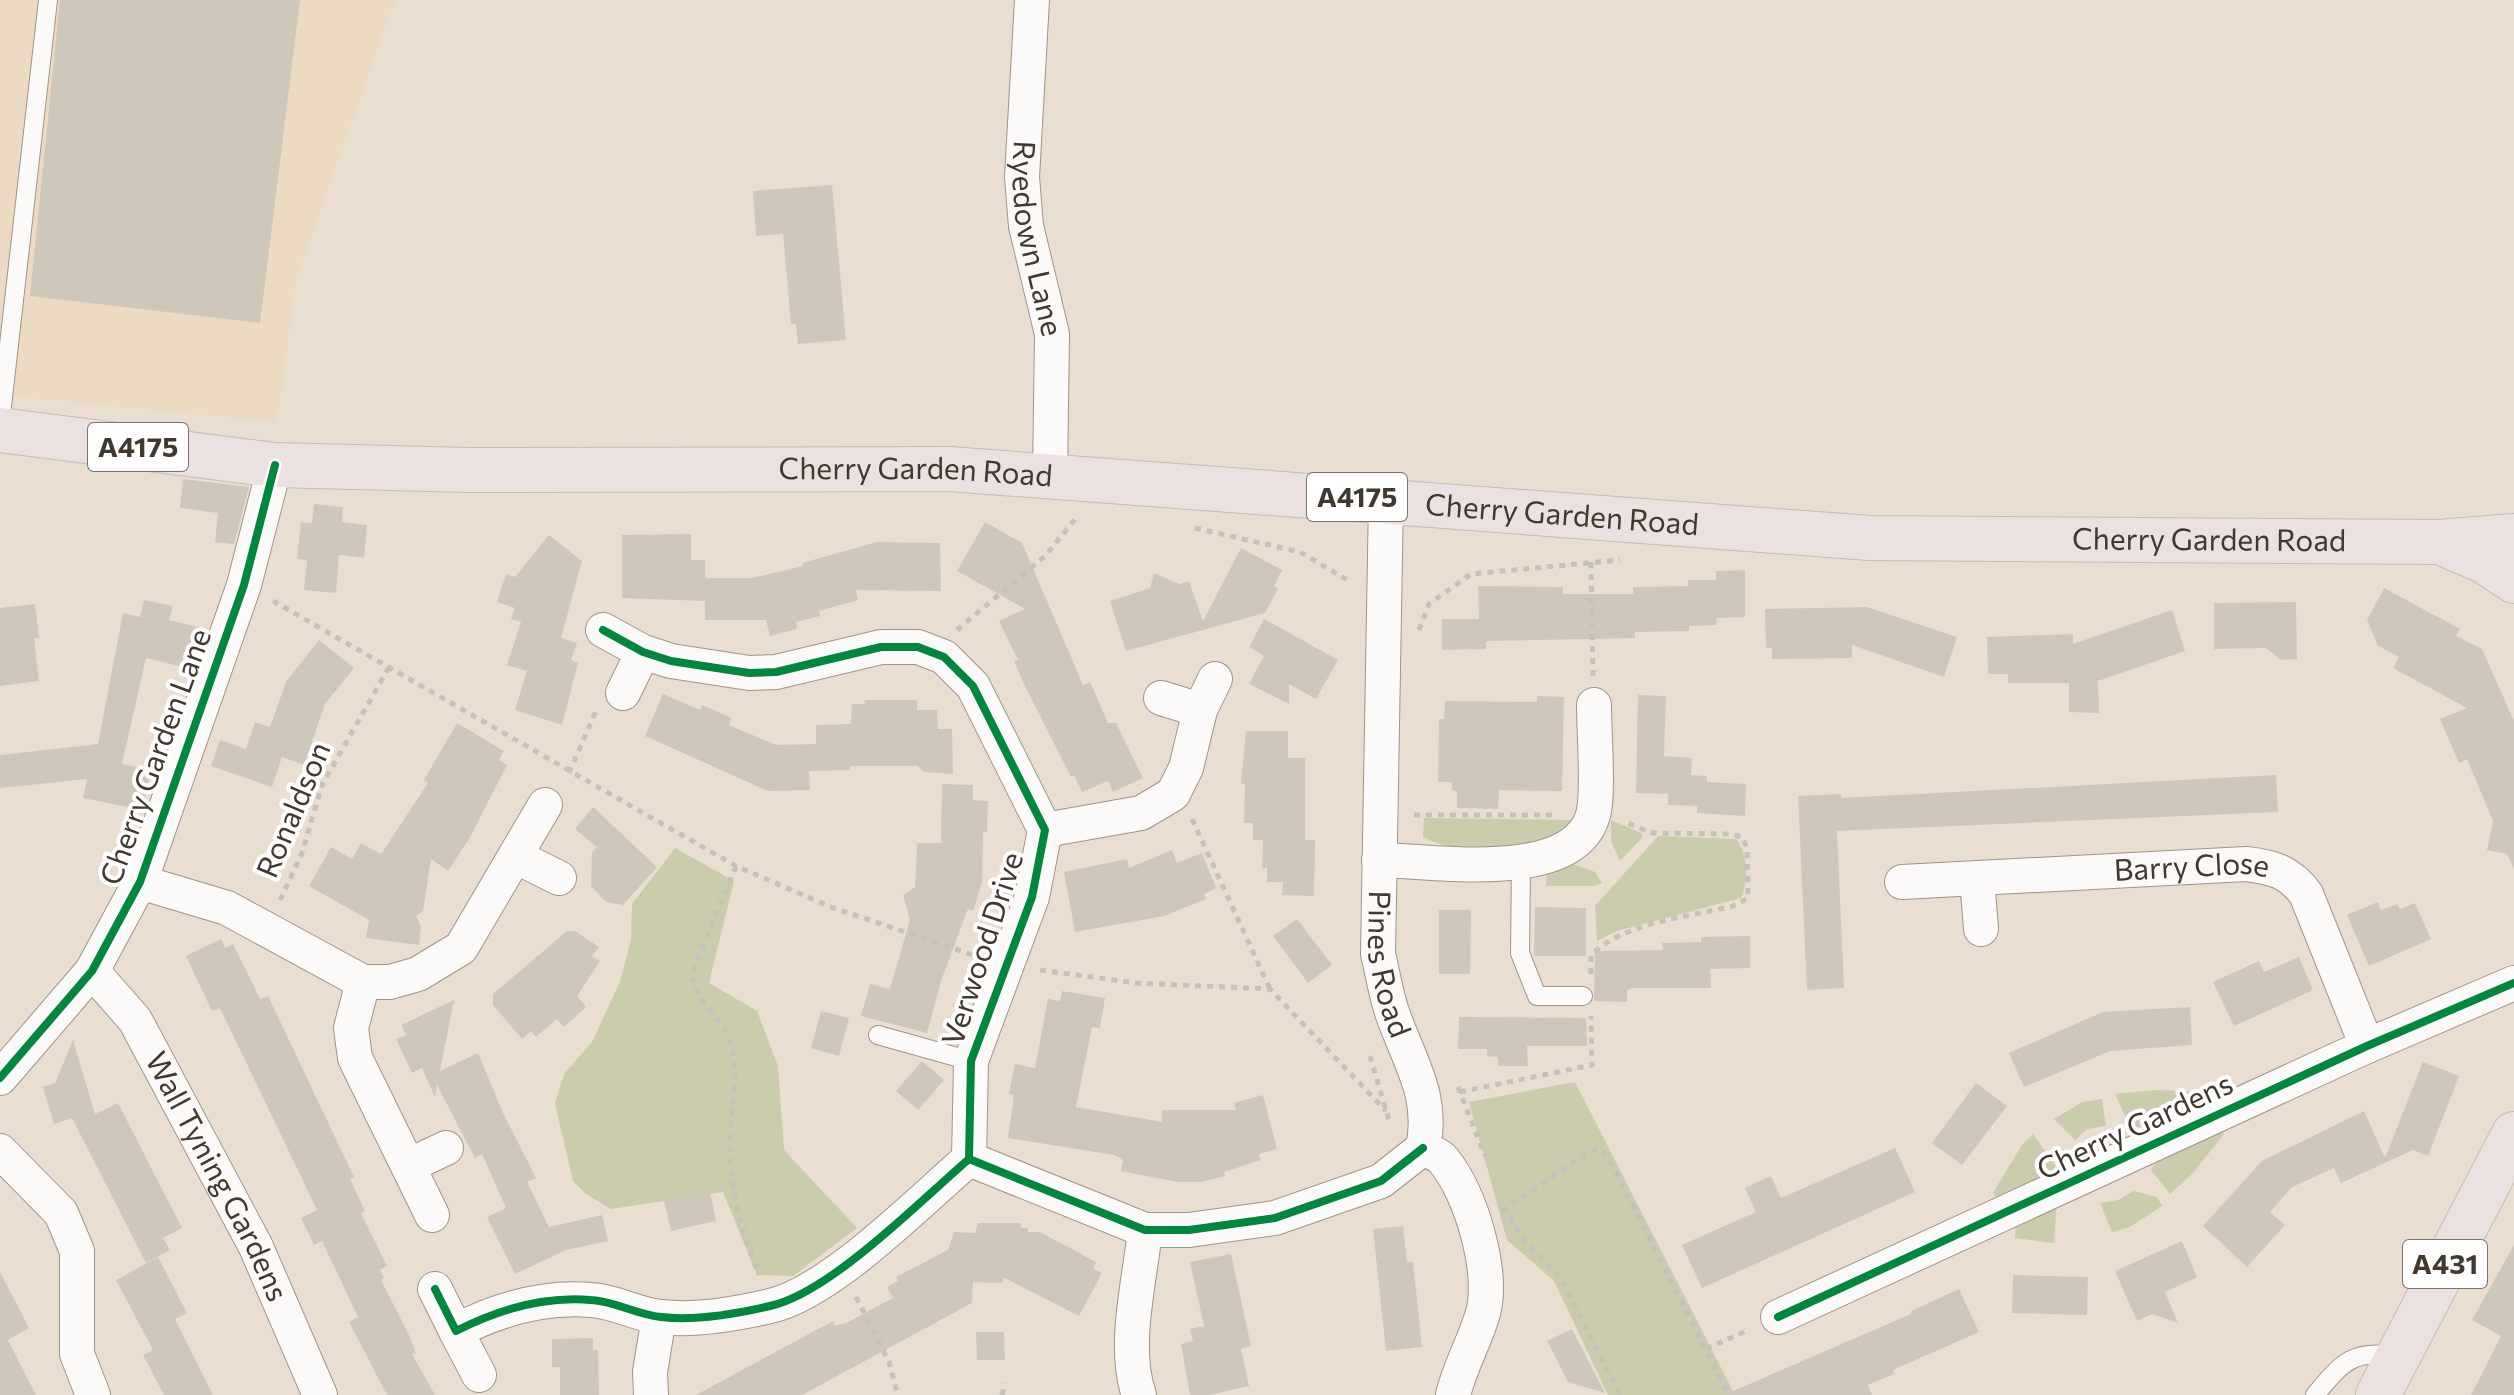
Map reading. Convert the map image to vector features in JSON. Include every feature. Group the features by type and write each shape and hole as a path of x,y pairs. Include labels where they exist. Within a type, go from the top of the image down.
{"main road":[{"name":"A4175","path":"0,427 275,465"},
{"name":"Cherry Garden Road","path":"275,465 468,470 950,469 1386,499 1591,519 1869,538 2439,542 2514,536"},
{"name":"A4175","path":"2439,542 2484,561 2514,581"},
{"name":"A431","path":"2378,1395 2514,1134"}],"street":[{"name":"Ryedown Lane","path":"1032,0 1022,177 1026,226 1052,334 1050,477"},
{"name":"Cherry Garden Lane","path":"0,1078 92,971 140,882 244,585 275,465"},
{"name":"Pines Road","path":"1386,499 1378,954 1392,1013 1426,1098 1428,1126 1413,1158"},
{"path":"603,630 643,652 684,663 749,673 776,672 881,647 918,647 944,657"},
{"path":"623,693 643,652"},
{"name":"Verwood Drive","path":"944,657 973,686 1045,830 1032,897 971,1061 969,1159"},
{"path":"1045,830 1141,813 1158,806 1177,786 1186,768 1200,710 1215,679"},
{"path":"1161,698 1200,710"},
{"path":"1379,860 1521,862 1555,856 1577,844 1593,815 1594,705"},
{"path":"140,882 227,908 363,982 390,982 418,974 461,948 545,805"},
{"path":"517,857 559,878"},
{"name":"Barry Close","path":"1902,882 2246,864 2270,867 2294,878 2306,894 2367,1046"},
{"path":"1977,878 1981,929"},
{"name":"Wall Tyning Gardens","path":"92,971 135,1020 256,1247 320,1395"},
{"path":"363,982 351,1028 355,1058 432,1215"},
{"name":"Cherry Gardens","path":"1778,1317 2367,1046 2514,983"},
{"path":"408,1166 446,1148"},
{"path":"0,1151 61,1213 77,1251 77,1354 93,1395"},
{"path":"456,1331 504,1310 591,1300 659,1317 688,1318 772,1306 804,1292 841,1267 969,1159 1145,1230 1233,1226 1275,1218 1381,1181 1413,1158 1444,1159 1490,1214 1483,1312 1460,1368 1453,1395"},
{"path":"1139,1395 1134,1379 1134,1336 1145,1230"},
{"path":"435,1289 479,1375"},
{"path":"651,1395 650,1372 659,1317"}],"lane":[{"path":"0,427 48,0"},
{"path":"1521,862 1520,953 1537,996 1589,995"},
{"path":"878,1035 971,1061"},
{"path":"2315,1395 2337,1368 2357,1355 2396,1356"}],"path":[{"path":"944,657 960,624 1045,556 1080,510"},
{"path":"1591,519 1594,705"},
{"path":"1193,528 1300,552 1349,577 1350,589"},
{"path":"1418,637 1429,604 1471,574 1633,559"},
{"path":"244,585 736,866 831,907 1006,966 1136,983 1270,989"},
{"path":"569,773 601,700 623,693"},
{"path":"1177,786 1270,989 1386,1111 1413,1158"},
{"path":"1413,800 1413,861"},
{"path":"1413,815 1593,815 1613,818 1652,833 1731,834 1742,837 1747,848 1748,898 1733,906 1623,934 1603,943 1591,955 1592,1065 1460,1092"},
{"path":"736,866 692,973 693,988 726,1033 737,1075 731,1126 733,1199 739,1226 772,1306"},
{"path":"1369,1052 1386,1111"},
{"path":"1454,1078 1488,1166"},
{"path":"1490,1214 1590,1151 1599,1149 1608,1158 1729,1395"},
{"path":"1490,1214 1500,1195"},
{"path":"1490,1214 1522,1238 1560,1277 1620,1395"},
{"path":"841,1267 889,1362 898,1395"},
{"path":"1706,1349 1778,1317"},
{"path":"1002,1395 1005,1383"}],"shaded area":[{"path":"0,0 395,0 297,277 277,422 0,395"}],"green space":[{"path":"1424,818 1574,820 1562,832 1544,841 1502,850 1480,850 1458,848 1423,837"},
{"path":"1611,820 1641,833 1643,837 1620,861 1611,841"},
{"path":"1658,836 1736,839 1746,867 1741,898 1617,931 1597,941 1595,906"},
{"path":"675,848 734,881 709,983 757,1011 778,1066 784,1150 857,1228 793,1276 757,1275 723,1192 611,1209 586,1194 573,1181 555,1103 564,1074 592,1042 620,982 631,939 632,904"},
{"path":"1573,864 1595,872 1602,883 1593,886 1546,886 1547,873"},
{"path":"1575,1082 1735,1395 1608,1395 1554,1281 1507,1240 1469,1102"},
{"path":"2155,1090 2208,1092 2210,1095 2220,1092 2222,1096 2160,1124 2131,1128 2115,1094"},
{"path":"2102,1099 2106,1126 2087,1129 2075,1140 2054,1119 2082,1102"},
{"path":"2219,1126 2224,1134 2192,1174 2170,1194 2151,1170 2160,1157"},
{"path":"2033,1134 2057,1168 1998,1199 1993,1193 2022,1145"},
{"path":"2134,1191 2157,1197 2162,1206 2130,1227 2112,1232 2100,1203 2118,1200"},
{"path":"2057,1200 2054,1243 2015,1238 2016,1218"}],"building":[{"path":"60,0 300,0 260,323 30,296"},
{"path":"832,185 846,340 798,344 796,324 791,324 783,234 756,236 753,191"},
{"path":"183,479 249,487 234,544 215,542 218,513 180,508"},
{"path":"314,504 343,507 342,522 367,525 364,558 339,555 336,593 304,590 307,560 297,559 301,522 312,523"},
{"path":"985,522 1022,543 1083,685 1090,682 1108,723 1116,723 1143,778 1113,792 1108,781 1082,792 1074,775 1071,777 1024,684 1014,661 1018,660 999,621 1025,609 957,571"},
{"path":"691,534 691,560 705,560 705,578 752,578 803,566 802,563 877,542 940,543 941,591 856,590 858,600 819,611 820,616 796,622 797,629 770,636 766,620 705,620 705,601 622,598 622,535"},
{"path":"549,535 582,561 561,638 577,643 571,660 578,663 562,725 515,710 527,671 507,665 521,622 511,619 515,608 497,602 506,574 515,577"},
{"path":"1241,548 1282,570 1274,586 1278,589 1265,613 1126,651 1110,601 1150,588 1154,573 1179,584 1189,581 1203,621"},
{"path":"1745,570 1745,617 1717,618 1716,625 1689,626 1689,631 1635,632 1635,638 1486,641 1486,649 1442,650 1442,619 1479,619 1478,586 1563,587 1563,594 1633,594 1633,587 1688,586 1688,580 1716,580 1716,571"},
{"path":"2384,588 2460,629 2456,636 2482,649 2514,721 2514,869 2507,854 2487,850 2493,821 2467,759 2459,763 2440,719 2467,708 2393,668 2399,657 2378,646 2367,620"},
{"path":"144,600 173,606 169,620 201,628 192,669 146,658 122,764 151,770 142,810 83,798 87,779 0,788 0,755 98,744 123,613 140,617"},
{"path":"2296,602 2297,659 2281,660 2266,648 2214,649 2214,603"},
{"path":"35,604 39,638 34,638 39,681 0,686 0,608"},
{"path":"1867,607 1957,637 1944,677 1852,645 1852,658 1772,659 1772,648 1766,648 1765,609"},
{"path":"2172,610 2185,651 2098,681 2099,713 2069,712 2069,683 2008,683 2008,674 1988,674 1987,637 2073,634 2073,644"},
{"path":"1264,619 1338,660 1316,699 1289,684 1289,704 1249,684 1264,656 1249,647"},
{"path":"319,640 354,668 325,704 304,765 282,757 272,787 211,766 220,740 246,749 255,722 270,727 286,682"},
{"path":"663,694 700,710 702,705 732,718 729,725 776,745 816,744 816,725 851,724 852,704 865,704 864,700 917,700 917,710 937,710 938,729 952,729 953,774 924,772 918,766 850,766 850,770 809,771 810,790 768,791 645,736"},
{"path":"1638,695 1666,696 1664,756 1692,758 1691,775 1707,776 1707,782 1746,784 1745,816 1697,813 1697,806 1668,805 1668,794 1636,793"},
{"path":"1537,696 1564,697 1562,791 1499,790 1498,809 1457,808 1457,791 1452,790 1452,782 1438,782 1439,719 1444,719 1445,701 1537,702"},
{"path":"457,723 504,751 499,760 507,765 469,839 448,871 431,859 423,911 416,916 421,927 419,945 366,938 369,920 309,886 331,847 352,859 361,843 381,854 428,783 424,780"},
{"path":"1246,731 1288,731 1288,758 1305,758 1305,840 1315,840 1314,896 1282,895 1283,882 1267,882 1267,867 1262,869 1263,840 1253,840 1253,823 1244,823 1245,784 1241,784"},
{"path":"2276,775 2278,812 1837,831 1844,988 1807,990 1798,796 1841,794 1841,798"},
{"path":"942,784 973,785 973,800 988,801 987,832 983,832 982,883 973,911 968,909 941,981 927,1033 861,1016 870,984 890,989 910,920 903,895 915,887 917,843 941,843"},
{"path":"593,807 657,867 623,905 606,902 591,886 592,853 597,847 575,829"},
{"path":"1172,850 1177,863 1202,853 1216,888 1204,894 1206,899 1164,916 1075,932 1064,872 1127,859 1129,868"},
{"path":"2378,902 2381,910 2397,904 2400,909 2415,903 2431,939 2369,966 2347,915"},
{"path":"1535,907 1586,908 1586,956 1534,956"},
{"path":"1439,910 1471,910 1470,974 1439,974"},
{"path":"1297,919 1332,965 1308,983 1273,936"},
{"path":"567,931 575,931 599,947 592,956 600,961 577,996 586,1007 564,1027 557,1019 536,1037 531,1031 522,1039 493,1005 493,994"},
{"path":"1750,936 1750,968 1710,969 1711,988 1634,988 1627,990 1627,1002 1594,1001 1595,951 1663,950 1662,943 1701,942 1701,937"},
{"path":"221,939 225,948 233,944 260,999 268,996 354,1177 350,1179 365,1211 361,1213 387,1266 380,1270 384,1278 381,1280 408,1333 416,1353 412,1354 435,1395 387,1395 349,1322 358,1317 322,1241 314,1245 301,1218 317,1210 220,1008 212,1011 186,956"},
{"path":"2299,957 2313,990 2234,1026 2213,982 2259,961 2264,972"},
{"path":"1062,991 1105,998 1100,1028 1092,1027 1076,1107 1162,1122 1162,1110 1236,1110 1234,1103 1263,1095 1277,1149 1259,1154 1261,1160 1224,1172 1225,1176 1201,1182 1178,1182 1121,1171 1123,1160 1114,1155 1008,1138 1014,1095 1009,1094 1015,1064 1035,1068 1048,999 1060,1001"},
{"path":"454,1000 440,1071 478,1053 503,1113 536,1178 527,1182 549,1227 602,1215 608,1241 566,1250 515,1274 487,1217 506,1208 482,1154 475,1158 437,1085 435,1097 422,1068 412,1073 396,1039 406,1035 401,1025"},
{"path":"2190,1007 2192,1045 2110,1051 2024,1087 2009,1053 2103,1012"},
{"path":"821,1011 849,1018 839,1056 811,1048"},
{"path":"1459,1017 1586,1018 1587,1046 1527,1046 1528,1066 1498,1066 1498,1057 1487,1056 1487,1049 1458,1049"},
{"path":"73,1040 95,1114 118,1103 182,1228 163,1238 170,1250 146,1263 72,1118 54,1124 43,1087 55,1083"},
{"path":"922,1061 944,1080 918,1110 896,1091"},
{"path":"2423,1062 2459,1076 2428,1156 2413,1150 2341,1183 2334,1168 2292,1187 2270,1212 2285,1225 2247,1267 2203,1226 2262,1161 2364,1111 2385,1158"},
{"path":"1976,1083 2007,1106 1962,1165 1932,1143"},
{"path":"1895,1148 1915,1192 1702,1288 1682,1245 1756,1212 1745,1188 1771,1176 1781,1198"},
{"path":"710,1191 716,1221 671,1231 664,1200"},
{"path":"978,1223 1021,1223 1021,1228 1028,1228 1028,1232 1040,1232 1096,1262 1093,1269 1102,1273 1079,1316 1003,1277 1003,1283 973,1282 972,1303 802,1395 696,1395 833,1321 835,1326 846,1323 893,1298 887,1287 898,1281 896,1277 948,1250 954,1232 975,1233"},
{"path":"1403,1226 1407,1262 1413,1262 1422,1347 1386,1351 1373,1229"},
{"path":"2182,1241 2197,1277 2165,1292 2178,1323 2152,1314 2137,1321 2115,1271"},
{"path":"2514,1245 2514,1395 2471,1395 2501,1336 2472,1320"},
{"path":"1231,1254 1251,1346 1241,1349 1249,1386 1209,1395 1190,1395 1181,1344 1193,1341 1190,1329 1204,1326 1190,1262"},
{"path":"158,1257 187,1313 175,1319 213,1395 164,1395 143,1355 153,1350 116,1280"},
{"path":"0,1272 29,1328 8,1340 36,1395 0,1395"},
{"path":"2013,1275 2088,1277 2087,1315 2012,1313"},
{"path":"1959,1289 1979,1332 1893,1370 1894,1374 1868,1385 1872,1395 1724,1395 1911,1314 1911,1311"},
{"path":"1572,1329 1605,1393 1568,1382 1547,1341"},
{"path":"976,1332 1004,1332 1005,1360 977,1360"},
{"path":"593,1338 593,1350 598,1350 599,1395 560,1395 560,1367 552,1367 552,1339"}],"cycle path":[{"path":"0,1078 92,971 140,882 244,585 275,465"},
{"path":"603,630 643,652 671,661 749,673 776,672 881,647 918,647 944,657 973,686 1045,830 1032,897 971,1061 969,1159"},
{"path":"1778,1317 2367,1046 2514,983"},
{"path":"435,1289 456,1331 504,1311 556,1300 600,1301 661,1317 730,1314 794,1298 820,1283 874,1243 969,1159 1145,1230 1189,1230 1275,1218 1381,1181 1423,1148"}]}
